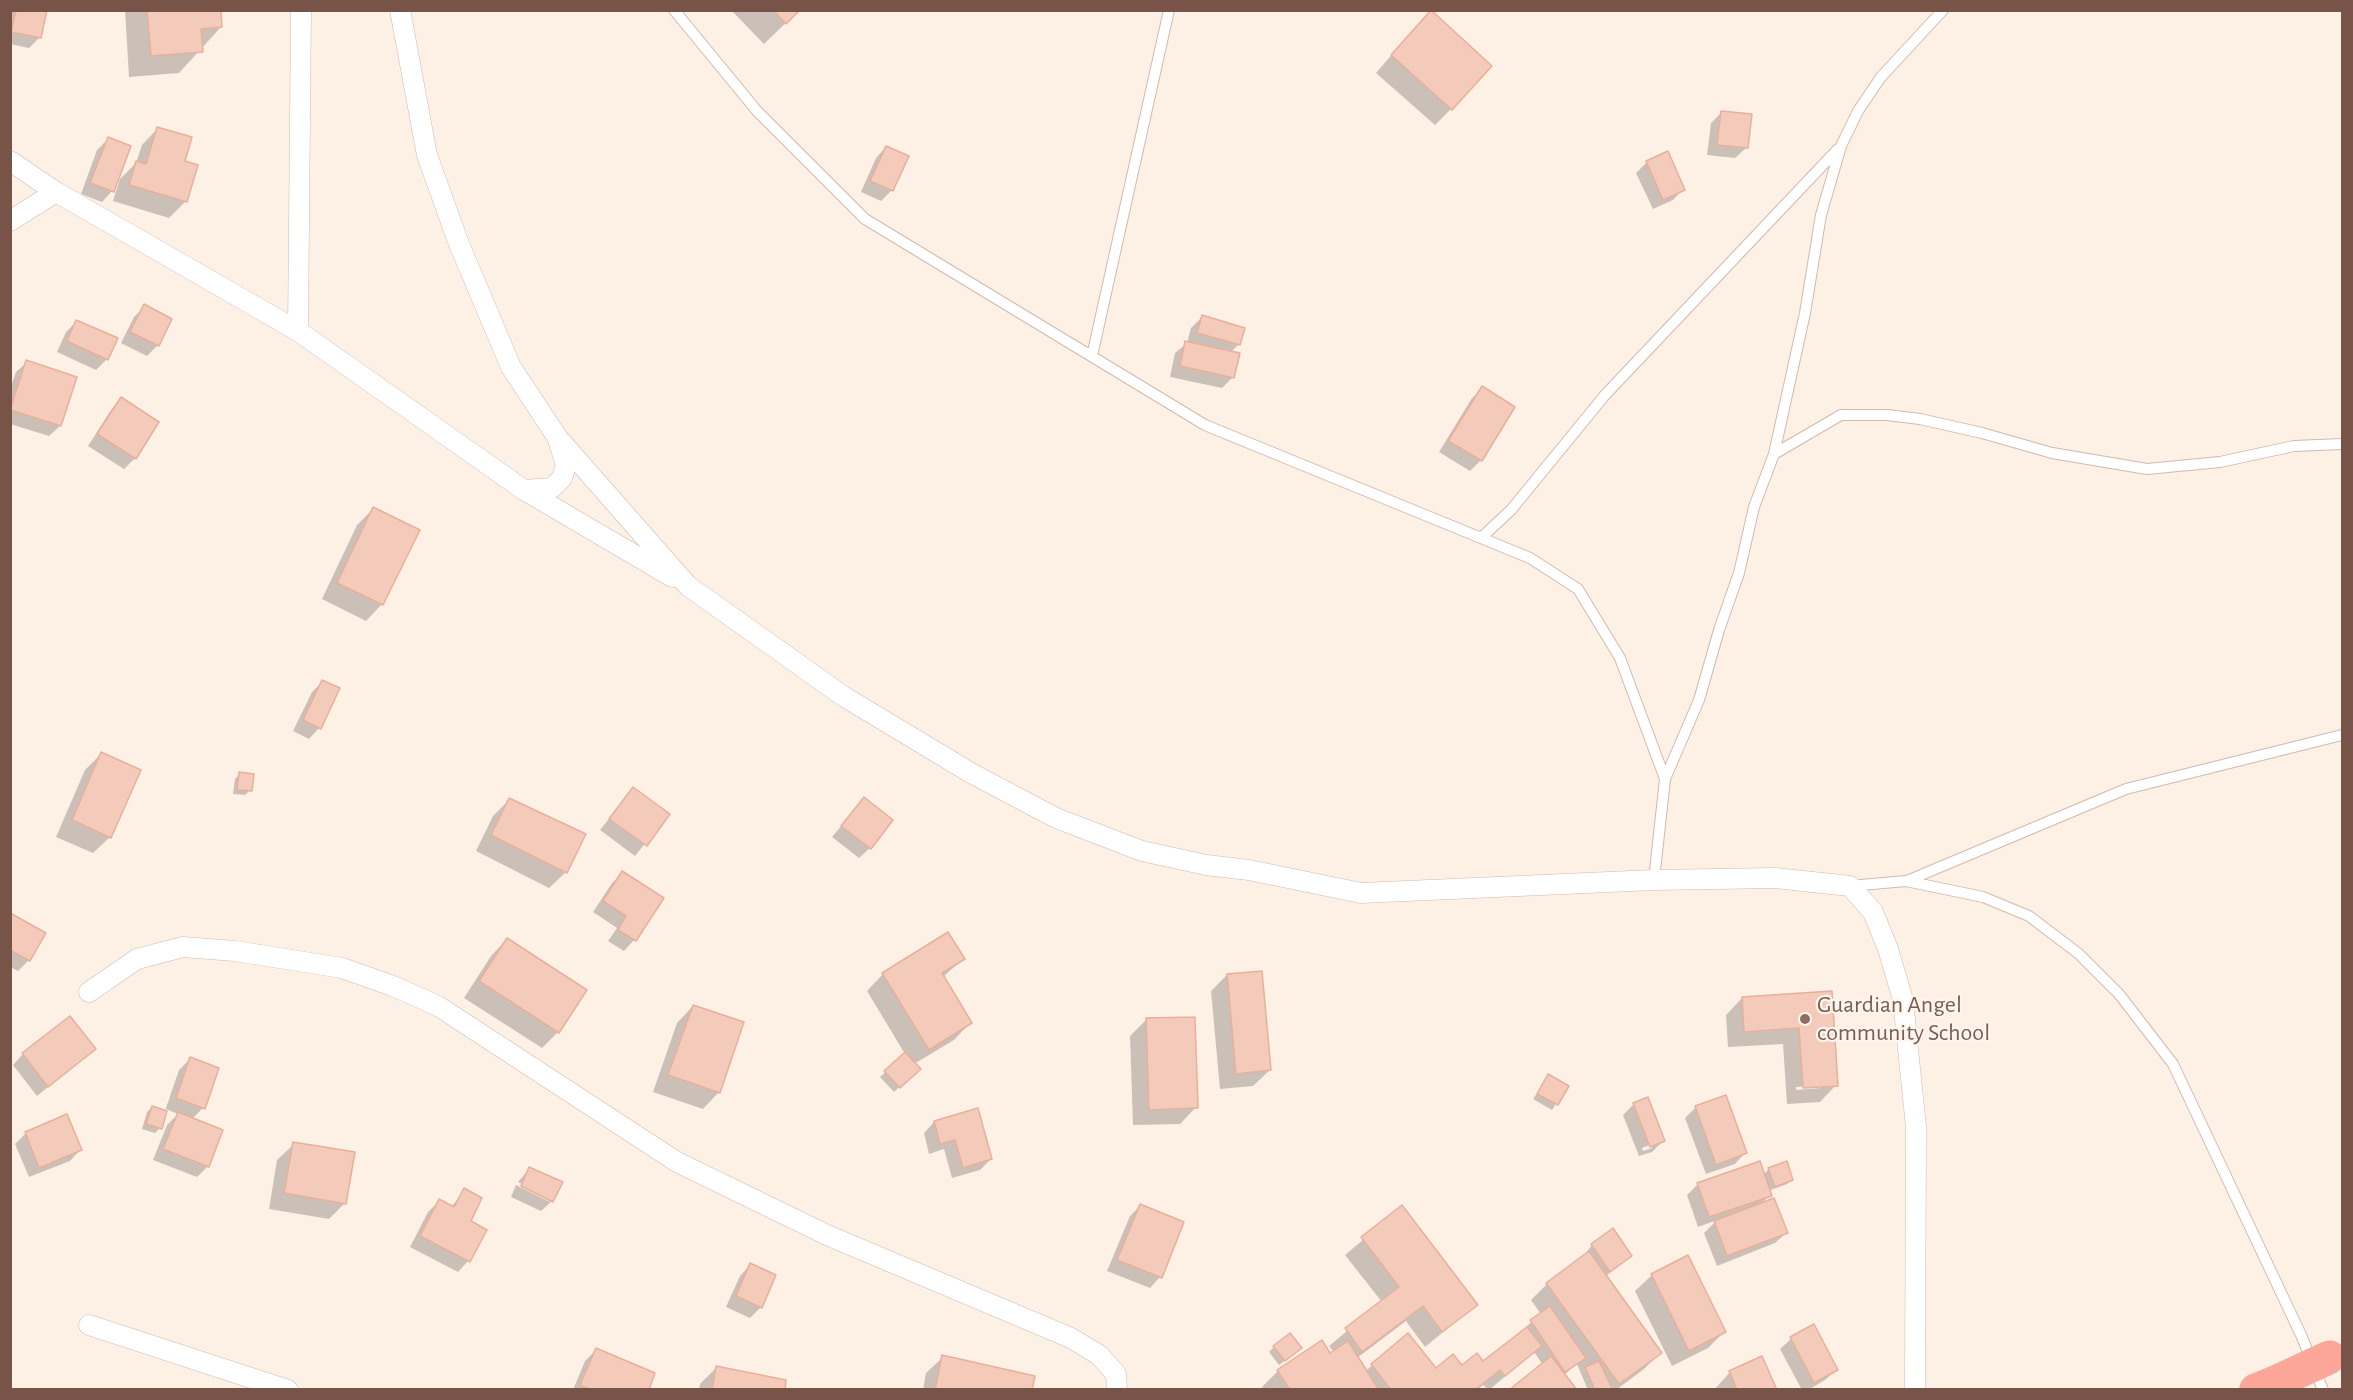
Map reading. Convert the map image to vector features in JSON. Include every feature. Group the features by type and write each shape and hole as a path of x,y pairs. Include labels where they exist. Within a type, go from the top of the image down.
{"highway":[{"path":"2266,1386 2336,1354"}],"street":[{"path":"298,331 301,10"},
{"path":"400,10 427,155 459,244 511,367 557,437 688,586"},
{"path":"10,161 56,192 298,331 524,490 688,586 843,696 970,773 1056,818 1142,851 1361,893 1654,880 1775,878 1850,886 1873,912 1888,948 1903,1000 1916,1127 1915,1389"},
{"path":"10,221 56,192"},
{"path":"524,490 552,488 562,478 566,464 557,437"},
{"path":"89,992 137,958 183,947 235,951 342,968 393,986 438,1006 676,1162 826,1235 1071,1338 1099,1355 1116,1374 1117,1389"},
{"path":"89,1325 288,1389"}],"lane":[{"path":"674,10 757,111 866,219 1205,425 1530,558 1578,589 1620,658 1665,779"},
{"path":"1092,356 1169,10"},
{"path":"1654,880 1665,779 1699,700 1719,630 1739,573 1754,507 1774,454 1805,313 1821,215 1840,146 1858,111 1881,77 1943,10"},
{"path":"1482,537 1510,510 1605,395 1840,146"},
{"path":"1774,454 1841,415 1887,415 1920,419 1982,432 2052,453 2147,470 2220,462 2294,446 2343,444"},
{"path":"1906,881 2126,789 2343,735"},
{"path":"1850,886 1906,881 1983,897 2029,916 2079,954 2119,994 2173,1064 2302,1336 2323,1389"}],"building":[{"path":"16,10 47,10 41,38 11,32"},
{"path":"147,10 221,10 222,27 201,29 203,52 151,56"},
{"path":"773,10 800,10 786,24"},
{"path":"1431,10 1492,66 1452,110 1391,55"},
{"path":"1721,111 1752,114 1748,148 1717,145"},
{"path":"157,127 192,137 185,161 198,165 187,202 129,185 136,161 146,164"},
{"path":"108,137 131,146 114,192 90,183"},
{"path":"886,146 909,156 893,191 870,181"},
{"path":"1668,151 1685,190 1663,200 1646,161"},
{"path":"144,304 172,319 159,346 130,332"},
{"path":"1202,315 1245,328 1240,345 1197,333"},
{"path":"76,320 118,338 108,360 67,341"},
{"path":"1185,341 1240,353 1234,378 1180,366"},
{"path":"26,360 77,377 61,426 10,410"},
{"path":"1482,386 1515,407 1482,461 1448,441"},
{"path":"121,397 159,422 136,459 97,434"},
{"path":"373,507 420,530 383,605 337,583"},
{"path":"322,680 340,688 321,729 303,720"},
{"path":"101,752 141,770 111,838 72,820"},
{"path":"239,772 254,774 252,791 237,790"},
{"path":"633,787 670,814 647,846 609,819"},
{"path":"864,797 893,820 871,849 841,826"},
{"path":"509,798 586,834 567,873 491,835"},
{"path":"622,871 664,898 636,941 618,930 626,916 603,901"},
{"path":"10,913 46,933 30,961 10,950"},
{"path":"948,932 965,959 942,973 972,1023 929,1050 882,973"},
{"path":"507,938 587,990 559,1033 479,981"},
{"path":"1262,971 1271,1070 1236,1074 1227,974"},
{"path":"1832,991 1838,1086 1803,1088 1799,1028 1744,1032 1742,997"},
{"path":"693,1005 744,1022 720,1093 668,1075"},
{"path":"70,1016 96,1049 48,1087 22,1053"},
{"path":"1195,1017 1198,1108 1149,1110 1146,1018"},
{"path":"905,1052 921,1069 900,1088 884,1071"},
{"path":"190,1057 219,1068 205,1109 176,1098"},
{"path":"1548,1074 1569,1086 1558,1105 1537,1094"},
{"path":"1726,1095 1747,1153 1716,1165 1695,1106"},
{"path":"1648,1097 1665,1141 1650,1147 1633,1103"},
{"path":"152,1106 167,1111 162,1129 146,1124"},
{"path":"978,1108 992,1159 963,1168 955,1140 940,1144 934,1121"},
{"path":"178,1112 223,1130 209,1167 163,1149"},
{"path":"67,1114 82,1150 39,1168 25,1132"},
{"path":"293,1142 355,1152 346,1204 284,1193"},
{"path":"1760,1161 1772,1196 1709,1217 1697,1183"},
{"path":"1787,1161 1793,1180 1775,1187 1768,1168"},
{"path":"529,1167 563,1182 553,1202 521,1186"},
{"path":"464,1188 482,1198 471,1221 487,1230 470,1262 420,1236 439,1199 454,1207"},
{"path":"1774,1198 1788,1233 1727,1256 1714,1221"},
{"path":"1140,1204 1184,1222 1162,1278 1117,1260"},
{"path":"1402,1205 1478,1305 1442,1332 1423,1306 1362,1352 1345,1328 1399,1287 1361,1237"},
{"path":"1613,1228 1632,1256 1610,1272 1591,1244"},
{"path":"1589,1251 1662,1353 1619,1384 1546,1283"},
{"path":"1688,1255 1726,1332 1689,1351 1651,1274"},
{"path":"750,1263 776,1275 762,1308 736,1296"},
{"path":"1550,1306 1586,1358 1565,1372 1530,1320"},
{"path":"1814,1324 1838,1370 1814,1383 1790,1337"},
{"path":"1527,1327 1542,1346 1505,1376 1500,1370 1475,1390 1391,1390 1371,1364 1408,1333 1436,1368 1453,1354 1462,1365 1477,1353 1483,1361"},
{"path":"1290,1333 1302,1348 1285,1361 1273,1346"},
{"path":"1322,1340 1330,1353 1348,1341 1379,1390 1290,1390 1277,1370"},
{"path":"596,1348 655,1373 649,1390 592,1390 580,1385"},
{"path":"942,1355 1035,1376 1032,1390 935,1390"},
{"path":"1551,1356 1577,1390 1509,1390"},
{"path":"1762,1356 1777,1390 1737,1390 1729,1371"},
{"path":"1599,1361 1613,1390 1595,1390 1585,1367"},
{"path":"716,1366 786,1380 785,1390 712,1390"}],"place":[{"name":"Guardian Angel community School","path":"1805,1019"}]}
